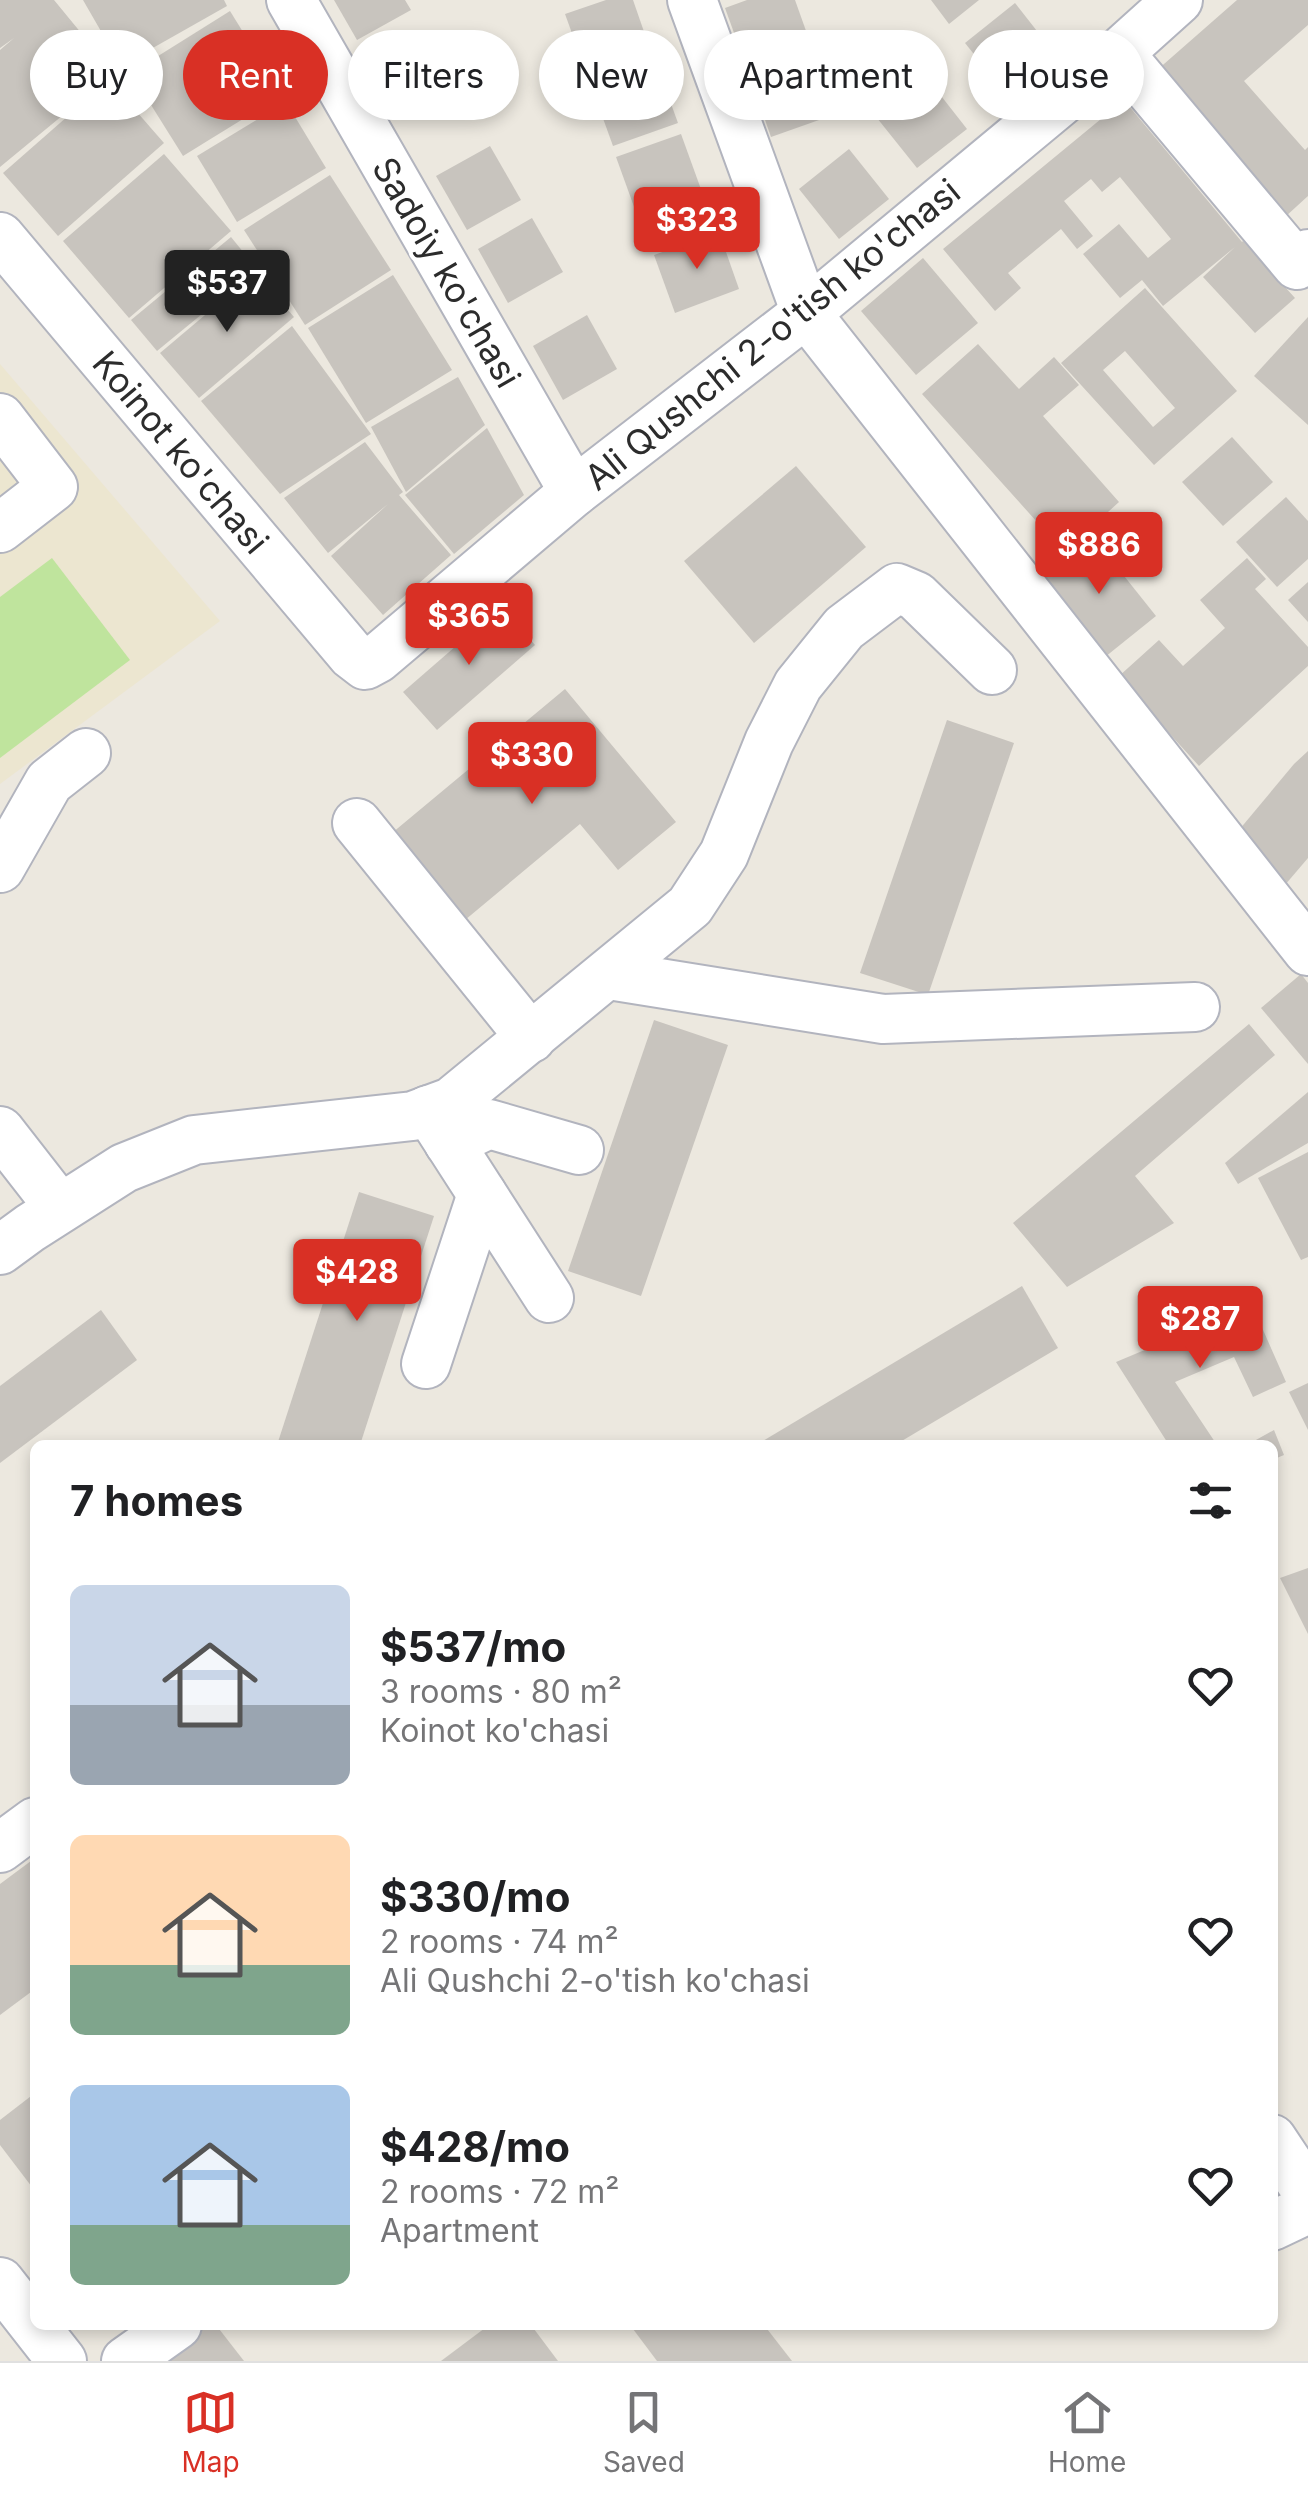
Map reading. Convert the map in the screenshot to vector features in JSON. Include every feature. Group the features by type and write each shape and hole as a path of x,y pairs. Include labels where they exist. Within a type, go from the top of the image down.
{"street":[{"name":"Sadoiy ko'chasi","path":"290,0 574,492"},
{"path":"692,0 806,313 1300,922"},
{"name":"Ali Qushchi 2-o'tish ko'chasi","path":"1144,30 1178,0"},
{"path":"1144,82 1296,265 1308,254"},
{"name":"Ali Qushchi 2-o'tish ko'chasi","path":"366,665 574,492 806,313 1037,120"},
{"name":"Koinot ko'chasi","path":"0,237 352,655 366,665"},
{"path":"0,418 53,487 0,528"},
{"path":"439,1127 451,1102 690,906 724,854 798,685 844,628 897,588 916,596 992,670"},
{"path":"0,868 50,782 86,753"},
{"path":"356,823 531,1038"},
{"path":"609,975 883,1019 1195,1007"},
{"path":"0,1250 124,1168 194,1140 413,1116 439,1127 490,1124 579,1150"},
{"path":"439,1127 548,1298"},
{"path":"0,1131 60,1208"},
{"path":"426,1364 482,1194"},
{"path":"0,1848 30,1826"},
{"path":"1278,2147 1308,2192"},
{"path":"1278,2223 1308,2209"},
{"path":"0,2282 30,2320"},
{"path":"38,2330 62,2361"},
{"path":"126,2361 170,2330"}],"shaded area":[{"path":"0,364 220,621 0,784"}],"green space":[{"path":"52,558 130,660 0,758 0,597"}],"building":[{"path":"0,0 54,0 79,30 30,30 30,120 57,120 0,167 0,50 14,38 0,48"},
{"path":"83,0 224,0 227,6 163,42 163,30 100,30"},
{"path":"334,0 405,0 411,10 375,30 351,30"},
{"path":"606,0 633,0 643,30 571,30 565,14"},
{"path":"747,0 795,0 806,30 733,30 725,8"},
{"path":"931,0 979,0 949,24"},
{"path":"1237,0 1308,0 1308,25 1244,81 1305,150 1308,147 1308,196 1285,217 1156,71"},
{"path":"1015,3 1036,30 981,30"},
{"path":"230,11 242,30 200,30"},
{"path":"183,40 183,120 241,120 183,156 160,120 163,53"},
{"path":"948,105 967,129 917,168 879,120 948,120"},
{"path":"63,120 144,120 164,143 58,236 3,173"},
{"path":"256,120 297,120 326,168 237,222 197,156"},
{"path":"604,120 677,120 678,123 613,146"},
{"path":"765,120 819,120 771,137"},
{"path":"1100,120 1141,120 1242,242 1295,298 1255,333 1203,277 1235,247 1163,306 1142,280 1120,298 1083,254 1119,224 1148,258 1171,239 1120,177 1102,192 1091,179 1064,201 1093,236 1077,249 1061,229 1008,273 1021,288 995,311 943,249"},
{"path":"681,134 702,192 637,215 616,157"},
{"path":"490,146 521,200 467,230 436,176"},
{"path":"849,149 889,199 839,239 799,189"},
{"path":"164,154 231,231 129,318 63,241"},
{"path":"330,175 391,270 305,325 244,230"},
{"path":"532,218 563,272 508,303 478,249"},
{"path":"719,232 739,289 675,313 654,255"},
{"path":"231,237 257,269 157,351 131,320"},
{"path":"923,258 978,323 916,375 861,311"},
{"path":"256,272 294,317 199,398 160,353"},
{"path":"393,275 452,370 366,423 308,328"},
{"path":"1145,288 1237,391 1154,465 1061,363","holes":["1125,351 1175,408 1153,427 1103,370"]},
{"path":"587,315 617,369 563,400 533,346"},
{"path":"1308,317 1308,425 1254,376"},
{"path":"292,326 371,434 280,494 201,401"},
{"path":"978,344 1019,389 1054,357 1079,385 1043,416 1119,502 1064,552 922,394"},
{"path":"458,377 485,425 406,492 371,427"},
{"path":"487,428 524,495 454,554 405,495"},
{"path":"1232,437 1273,482 1223,526 1182,482"},
{"path":"365,442 403,492 399,495 451,555 383,615 331,556 388,504 328,553 284,498"},
{"path":"796,466 866,547 754,643 684,561"},
{"path":"1286,497 1308,521 1308,559 1277,587 1236,542"},
{"path":"1093,537 1156,616 1105,657 1041,578"},
{"path":"1247,558 1266,579 1255,589 1308,647 1308,666 1199,766 1118,677 1159,640 1183,666 1225,628 1200,600"},
{"path":"1308,582 1308,622 1288,600"},
{"path":"502,606 535,645 437,730 403,692"},
{"path":"565,689 676,822 618,870 580,824 465,920 392,833"},
{"path":"947,720 1014,743 928,995 860,973"},
{"path":"1308,751 1308,858 1279,892 1234,836"},
{"path":"1301,974 1308,983 1308,1064 1261,1008"},
{"path":"654,1020 728,1045 641,1296 568,1271"},
{"path":"1249,1024 1275,1055 1135,1176 1174,1223 1067,1287 1013,1223"},
{"path":"1308,1092 1308,1143 1238,1184 1225,1163"},
{"path":"1308,1152 1308,1257 1301,1260 1258,1178"},
{"path":"359,1192 434,1216 362,1440 279,1440"},
{"path":"1022,1286 1058,1348 903,1440 764,1440"},
{"path":"1252,1305 1286,1382 1253,1397 1234,1357 1175,1382 1214,1440 1166,1440 1116,1362"},
{"path":"101,1310 137,1360 0,1463 0,1386"},
{"path":"1308,1383 1308,1430 1289,1392"},
{"path":"1274,1430 1278,1440 1256,1440"},
{"path":"1308,1568 1308,1634 1280,1578"},
{"path":"30,1862 30,1993 0,2015 0,1884"},
{"path":"30,2097 30,2184 0,2145 0,2120"},
{"path":"201,2330 220,2330 244,2361 161,2361"},
{"path":"482,2330 535,2330 558,2361 441,2361"},
{"path":"634,2330 768,2330 792,2361 657,2361"}]}
